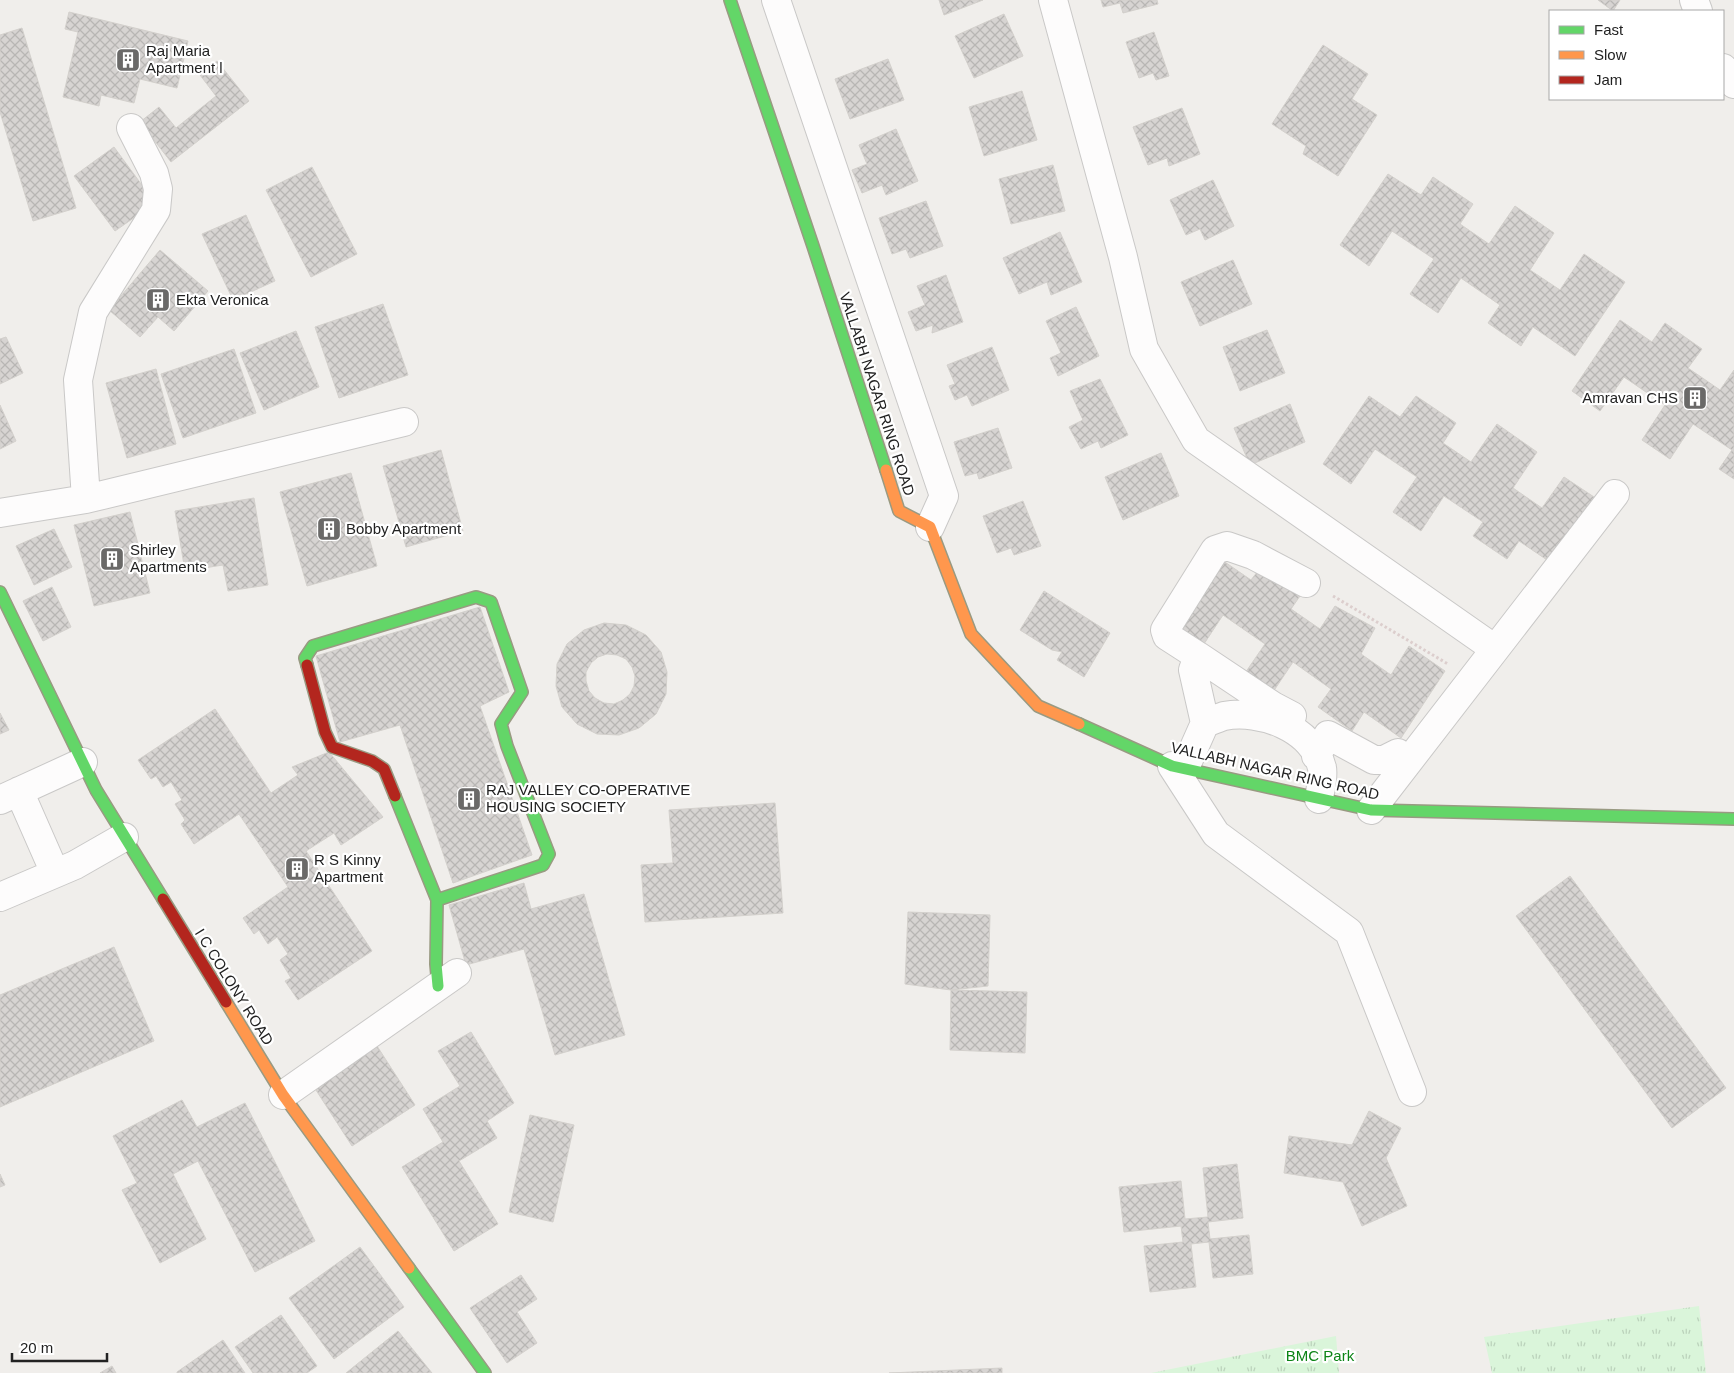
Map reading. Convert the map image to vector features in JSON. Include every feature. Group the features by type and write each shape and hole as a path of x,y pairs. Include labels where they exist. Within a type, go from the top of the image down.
{"street":[{"name":"VALLABH NAGAR RING ROAD","path":"730,0 813,246 899,511 930,527 970,634 1038,706 1179,767 1371,810 1734,819"},
{"path":"776,0 944,496 930,527"},
{"path":"1053,0 1123,257 1144,349 1196,440 1495,650"},
{"path":"1724,69 1734,84"},
{"path":"86,499 78,380 93,312 156,210 158,189 154,173 131,128"},
{"path":"0,513 86,499 404,422"},
{"path":"1371,810 1615,494"},
{"path":"1302,722 1273,706 1167,636 1165,630 1215,550 1227,546 1253,555 1317,588"},
{"name":"I C COLONY ROAD","path":"0,592 96,790 283,1095 485,1373"},
{"path":"283,1095 447,979 436,964 436,900 384,769 372,761 332,746 325,732 305,658 313,646 476,597 491,602 522,692 501,724 507,746 549,854 543,865 436,900"},
{"path":"1198,656 1193,670 1205,723"},
{"path":"1318,799 1323,769 1309,742 1281,722 1252,715 1223,716 1205,723 1179,767 1216,834 1349,932 1412,1092"},
{"path":"1316,756 1328,735 1374,760 1384,760 1398,753"},
{"path":"55,873 10,795 83,762"},
{"path":"0,896 75,865 124,837"}],"path":[{"path":"1317,588 1450,666"}],"green space":[{"path":"1699,1306 1706,1373 1492,1373 1484,1337"},
{"name":"BMC Park","path":"1336,1336 1339,1373 1151,1373"}],"building":[{"path":"939,0 983,0 944,15"},
{"path":"1101,0 1157,0 1158,4 1123,13 1120,3 1103,7"},
{"path":"1598,0 1620,0 1614,10"},
{"name":"Raj Maria Apartment l","path":"69,12 188,41 177,88 140,79 134,103 101,95 99,106 63,97 78,32 65,29"},
{"path":"1004,14 1023,56 974,78 955,36"},
{"path":"22,28 76,208 33,221 0,112 0,35"},
{"path":"1154,32 1169,76 1156,80 1153,73 1139,78 1126,42"},
{"path":"1323,45 1368,74 1352,99 1377,115 1338,176 1303,154 1306,146 1272,124"},
{"path":"888,59 904,100 850,119 835,79"},
{"path":"217,61 249,101 171,162 140,122 159,107 176,128 216,96 200,75"},
{"path":"1022,91 1037,140 984,156 969,107"},
{"path":"1182,108 1200,154 1169,166 1167,158 1148,165 1133,127"},
{"path":"896,129 918,181 886,195 882,185 862,193 852,170 867,164 859,145"},
{"path":"114,147 155,203 115,231 74,176"},
{"path":"1053,165 1065,211 1011,224 999,179"},
{"path":"312,167 357,254 311,277 266,190"},
{"path":"1388,174 1421,195 1433,177 1473,204 1460,224 1489,244 1515,206 1554,233 1530,270 1560,290 1584,254 1625,282 1575,356 1533,327 1521,346 1488,323 1500,305 1461,278 1438,313 1410,294 1434,259 1392,231 1369,266 1340,245"},
{"path":"1213,180 1234,226 1205,240 1200,229 1186,235 1170,200"},
{"path":"926,201 943,246 910,258 906,249 892,254 879,218"},
{"path":"246,215 275,281 233,300 202,234"},
{"path":"1060,232 1082,282 1051,295 1047,282 1019,294 1003,258"},
{"name":"Ekta Veronica","path":"160,250 208,291 174,331 158,317 140,337 109,310"},
{"path":"1233,260 1252,304 1200,326 1181,282"},
{"path":"946,275 963,322 932,333 933,325 916,331 908,312 925,305 917,286"},
{"path":"383,304 408,375 339,398 315,327"},
{"path":"1076,307 1099,356 1058,376 1050,358 1061,353 1046,321"},
{"name":"Amravan CHS","path":"1620,320 1652,342 1665,323 1702,349 1688,368 1720,390 1734,370 1734,479 1719,469 1732,450 1693,424 1670,459 1642,440 1665,405 1624,377 1600,411 1572,391"},
{"path":"1267,330 1285,373 1240,391 1223,347"},
{"path":"296,331 319,387 264,410 240,353"},
{"path":"6,337 23,373 0,384 0,339"},
{"path":"992,347 1009,390 972,406 967,395 955,400 949,386 955,384 947,365"},
{"path":"234,349 256,413 183,438 161,374"},
{"path":"156,369 176,444 127,458 106,383"},
{"path":"1100,379 1128,435 1101,448 1098,441 1081,449 1069,427 1083,420 1070,391"},
{"path":"1369,396 1400,417 1416,396 1456,423 1443,443 1471,462 1497,424 1537,452 1513,488 1542,508 1564,477 1597,499 1553,564 1519,541 1507,559 1473,536 1483,522 1444,496 1421,531 1393,512 1417,477 1375,449 1351,484 1323,464"},
{"path":"1290,404 1305,442 1250,465 1234,428"},
{"path":"0,405 16,441 0,449"},
{"path":"998,428 1012,468 979,479 977,473 965,476 954,442"},
{"path":"441,450 463,531 406,547 383,466"},
{"path":"1161,453 1179,496 1123,520 1105,477"},
{"name":"Bobby Apartment","path":"351,473 377,566 307,586 280,492"},
{"path":"254,498 268,585 228,591 223,565 185,571 175,511"},
{"path":"1023,501 1041,546 1014,555 1011,548 997,553 983,516"},
{"name":"Shirley Apartments","path":"130,512 150,593 94,606 74,525"},
{"path":"54,529 72,567 34,585 16,546"},
{"path":"1219,558 1251,580 1261,567 1302,593 1291,609 1320,629 1335,606 1375,628 1361,654 1391,675 1409,646 1445,671 1401,738 1364,712 1352,731 1318,707 1331,689 1293,662 1269,698 1241,679 1265,644 1223,615 1200,650 1171,630"},
{"path":"52,587 71,627 43,641 23,601"},
{"path":"1044,591 1110,633 1084,677 1057,660 1062,652 1052,650 1020,630"},
{"name":"RAJ VALLEY CO-OPERATIVE HOUSING SOCIETY","path":"480,607 509,692 480,706 532,855 453,883 400,725 340,742 316,656"},
{"path":"604,623 626,625 646,635 661,652 667,672 666,694 656,714 639,728 619,735 597,734 577,724 562,707 556,686 557,664 567,644 584,630","holes":["607,654 617,655 626,659 632,667 635,676 634,686 630,694 623,700 614,704 604,703 595,698 589,691 586,672 591,663 598,657"]},
{"name":"R S Kinny Apartment","path":"215,709 271,793 298,775 292,767 329,752 383,817 341,845 334,833 306,851 372,951 298,1000 285,981 291,978 280,960 288,954 277,937 268,944 259,930 254,934 243,918 288,887 239,814 194,844 181,824 185,820 175,804 182,800 171,782 163,787 156,776 151,779 138,760"},
{"path":"0,713 9,730 0,734"},
{"path":"775,803 783,913 645,922 641,865 673,863 669,810"},
{"path":"1570,876 1726,1088 1672,1128 1516,916"},
{"path":"524,883 531,909 584,894 625,1035 555,1055 524,949 466,965 449,905"},
{"path":"908,912 990,915 988,986 951,990 905,984"},
{"path":"114,947 154,1041 0,1107 0,995"},
{"path":"951,990 1027,992 1025,1053 950,1050"},
{"path":"471,1032 514,1103 487,1121 497,1138 459,1161 498,1224 454,1251 402,1167 443,1142 423,1109 460,1086 438,1051"},
{"path":"377,1046 415,1105 352,1146 314,1087"},
{"path":"182,1100 197,1127 245,1103 315,1241 255,1272 198,1161 173,1174 206,1239 160,1263 122,1190 137,1183 113,1136"},
{"path":"1369,1111 1401,1128 1386,1158 1407,1206 1362,1226 1343,1182 1284,1173 1289,1136 1352,1145"},
{"path":"530,1115 574,1125 553,1222 509,1212"},
{"path":"1237,1164 1243,1218 1208,1222 1210,1239 1249,1235 1253,1274 1213,1278 1209,1242 1191,1244 1196,1287 1150,1292 1144,1246 1183,1242 1181,1226 1124,1232 1119,1187 1181,1181 1185,1219 1208,1217 1203,1168"},
{"path":"0,1174 5,1185 0,1187"},
{"path":"360,1247 404,1307 334,1359 289,1298"},
{"path":"521,1275 537,1299 517,1312 537,1343 507,1363 470,1308"},
{"path":"281,1315 317,1366 307,1373 253,1373 235,1347"},
{"path":"398,1331 432,1373 346,1373"},
{"path":"223,1340 245,1373 177,1373 177,1372"},
{"path":"112,1366 116,1373 100,1373"},
{"path":"1002,1368 1002,1373 889,1373"}],"traffic: fast":[{"path":"730,0 886,470"},
{"path":"0,592 96,790 163,899"},
{"path":"307,665 305,658 313,646 476,597 491,602 522,692 501,724 507,746 549,854 543,865 437,900"},
{"path":"1079,724 1172,766 1371,810 1734,819"},
{"path":"395,796 437,900 436,964 438,986"},
{"path":"409,1268 485,1373"}],"traffic: slow":[{"path":"886,470 899,511 930,527 971,634 1038,706 1079,724"},
{"path":"226,1002 283,1095 409,1268"}],"traffic: jam":[{"path":"307,665 325,732 332,747 372,761 384,769 395,796"},
{"path":"163,899 226,1002"}],"place":[{"name":"Raj Maria Apartment l","path":"128,60"},
{"name":"Ekta Veronica","path":"158,300"},
{"name":"Amravan CHS","path":"1695,398"},
{"name":"Bobby Apartment","path":"329,529"},
{"name":"Shirley Apartments","path":"112,559"},
{"name":"RAJ VALLEY CO-OPERATIVE HOUSING SOCIETY","path":"469,799"},
{"name":"R S Kinny Apartment","path":"297,869"}]}
